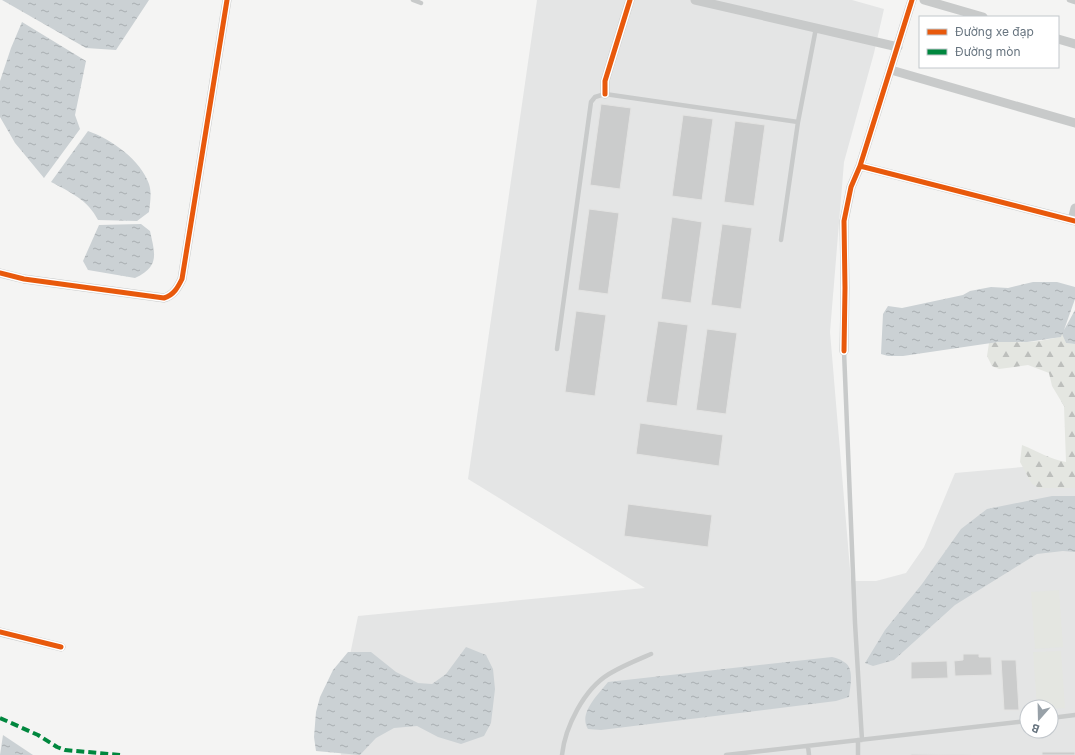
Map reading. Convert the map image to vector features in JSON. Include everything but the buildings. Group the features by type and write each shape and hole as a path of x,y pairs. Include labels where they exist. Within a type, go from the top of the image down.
{"street":[{"path":"0,274 24,279 164,298 170,296 176,290 182,279 227,0"},
{"path":"605,94 605,81 630,0"},
{"path":"695,0 898,47"},
{"path":"844,351 844,221 851,187 860,166 912,0"},
{"path":"924,0 980,16"},
{"path":"1059,39 1075,44"},
{"path":"891,70 1075,123"},
{"path":"860,166 1073,220 1075,208"},
{"path":"0,632 61,647"}],"lane":[{"path":"413,0 422,3"},
{"path":"1069,0 1075,2"},
{"path":"781,240 798,122 816,28"},
{"path":"558,349 591,102 595,97 605,94 798,122"},
{"path":"844,351 860,740 858,755"},
{"path":"562,755 565,738 570,724 584,699 594,687 608,675 651,654"},
{"path":"1059,717 1075,715"},
{"path":"726,755 1019,722"},
{"path":"808,746 809,755"}],"shaded area":[{"path":"537,0 852,0 884,9 874,53 844,162 830,332 851,581 876,581 906,573 924,547 955,473 1023,467 1075,470 1075,755 341,755 336,723 358,616 645,588 468,479"}],"green space":[{"path":"1062,333 1066,343 1075,344 1075,488 1039,488 1032,484 1020,462 1022,445 1049,457 1066,462 1064,406 1052,386 1049,373 1028,365 999,369 992,366 987,356 989,343 1039,341 1060,337"},
{"path":"1059,590 1063,647 1035,649 1031,592"},
{"path":"1061,651 1065,708 1059,708 1059,699 1036,699 1033,652"}],"water":[{"path":"2,0 149,0 116,50 86,48"},
{"path":"22,22 86,61 75,115 80,129 44,178 15,143 0,117 0,81 11,48"},
{"path":"88,131 115,145 132,159 145,175 150,191 149,212 137,221 98,220 89,207 78,197 51,182"},
{"path":"141,224 150,231 153,246 154,259 149,269 135,278 88,270 83,261 99,225"},
{"path":"1033,282 1057,282 1075,287 1075,299 1064,330 1075,310 1075,344 1066,343 1062,334 1061,337 1027,342 998,342 903,356 888,356 881,354 883,314 888,306 902,308 963,295 970,291 991,287 1008,288"},
{"path":"1052,496 1075,496 1075,552 1063,551 1037,554 955,605 894,660 873,666 865,663 885,630 922,584 961,529 987,509"},
{"path":"466,647 486,655 493,669 495,689 491,723 484,736 461,744 438,737 417,726 394,728 376,738 360,755 316,751 314,737 316,712 320,697 333,670 348,652 371,652 396,672 418,683 432,684 446,674"},
{"path":"832,657 841,660 847,665 851,673 849,697 836,701 601,730 588,729 586,723 587,711 590,704 608,682"},
{"path":"3,735 33,755 0,755"}],"marked path":[{"path":"0,718 38,735 57,747 65,750 120,755"}],"cycle path":[{"path":"0,273 24,279 164,298 175,290 182,279 227,0"},
{"path":"605,94 605,81 630,0"},
{"path":"844,351 844,221 851,187 860,166 912,0"},
{"path":"860,166 1075,221"},
{"path":"0,632 61,647"}]}
